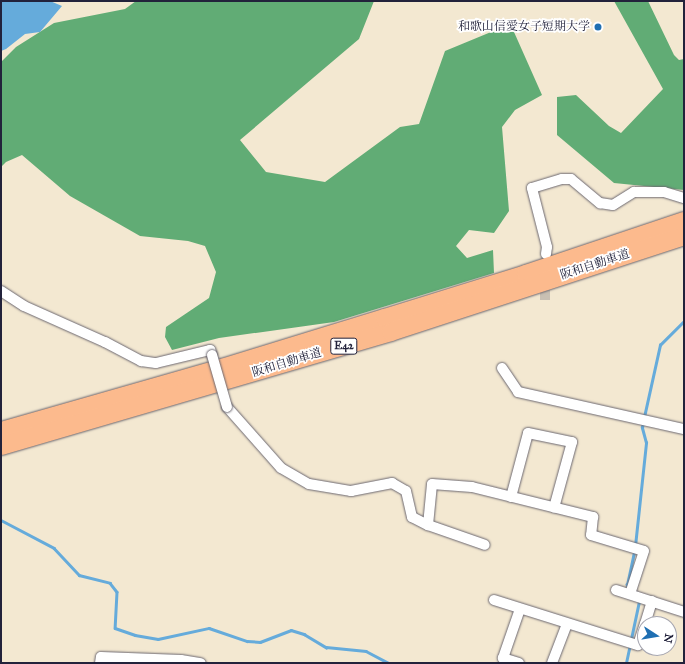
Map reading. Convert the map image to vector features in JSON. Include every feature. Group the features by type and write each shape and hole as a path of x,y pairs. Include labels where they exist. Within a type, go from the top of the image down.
{"highway":[{"name":"阪和自動車道","path":"1,431 222,368 385,318 526,274 684,221"},
{"name":"阪和自動車道","path":"1,446 383,334 684,236"}],"street":[{"path":"546,254 547,247 532,188 562,179 571,179 600,203 613,205 634,192 664,192 684,198"},
{"path":"1,291 24,306 105,342 141,361 156,362 210,350 227,407 281,468 309,484 351,491 392,483 406,491 412,517 428,526 485,545"},
{"path":"502,368 518,392 684,429"},
{"path":"511,497 528,433 572,442 554,508"},
{"path":"428,526 432,484 472,487 593,517 591,535 644,550 630,594"},
{"path":"616,590 684,612"},
{"path":"494,600 637,645"},
{"path":"648,616 652,602"},
{"path":"519,663 503,658 520,609"},
{"path":"552,663 567,624"},
{"path":"100,663 101,657 181,660 202,663"}],"green space":[{"path":"136,1 374,1 359,39 240,140 266,172 325,182 400,127 419,124 445,51 491,32 514,32 542,95 515,110 502,127 509,211 494,233 469,230 456,246 467,258 493,250 494,273 334,322 219,338 172,350 165,337 166,327 209,298 216,272 205,246 188,241 140,236 70,196 22,155 6,162 1,167 1,62 16,47 54,23 125,9"},
{"path":"614,1 648,1 674,55 679,60 684,59 684,190 614,183 557,135 557,97 576,95 609,126 621,133 663,89"}],"water":[{"path":"1,1 50,1 62,6 40,32 25,34 6,49 1,51"}],"waterway":[{"path":"644,417 660,345 684,321"},
{"path":"635,546 646,443 642,428 643,422"},
{"path":"1,520 54,548 79,575 110,583 117,592 115,628 135,635 158,639 209,628 247,641 260,642 291,630 304,634 326,647 366,651 389,663"},
{"path":"629,588 627,585 634,551"},
{"path":"631,639 639,602"},
{"path":"626,663 630,644"}],"tunnel":[{"path":"545,278 545,300"}],"place":[{"name":"和歌山信愛女子短期大学","path":"598,27"}]}
